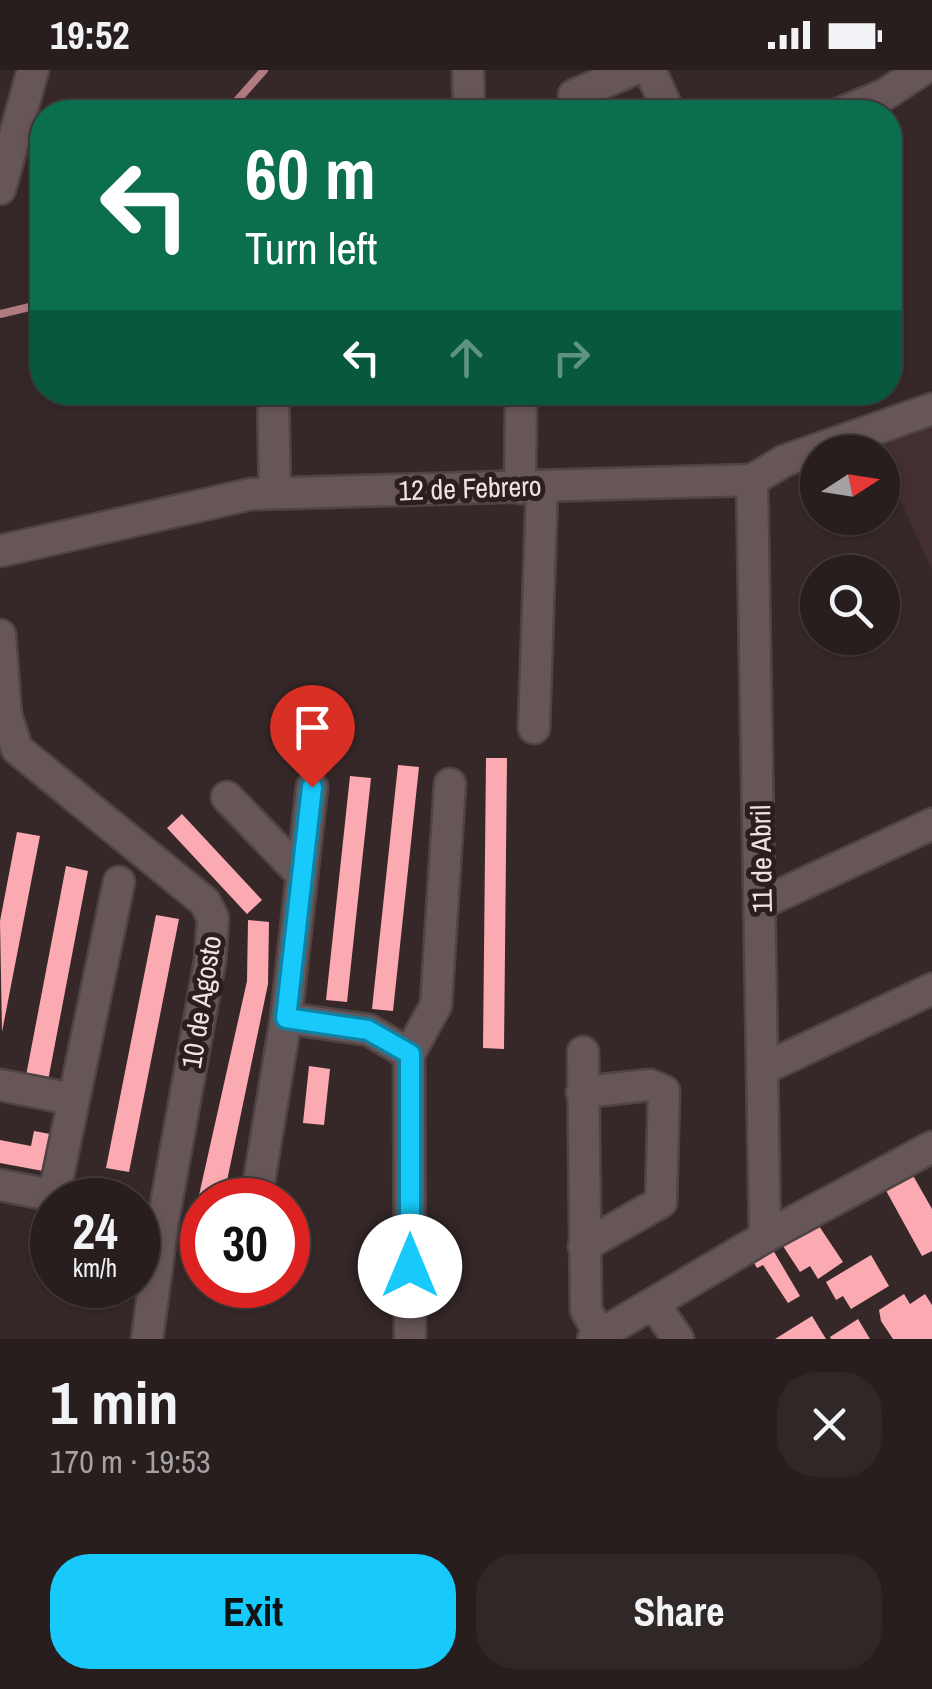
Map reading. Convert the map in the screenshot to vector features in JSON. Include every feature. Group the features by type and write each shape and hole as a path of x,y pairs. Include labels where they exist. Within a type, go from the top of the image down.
{"street":[{"path":"0,189 5,152 33,70"},
{"path":"468,70 469,100"},
{"path":"574,95 633,70"},
{"path":"650,70 663,100"},
{"path":"872,100 922,70"},
{"path":"273,405 275,493"},
{"path":"522,405 531,487 534,728"},
{"name":"12 de Febrero","path":"0,550 252,494 752,480 784,460 932,409"},
{"name":"11 de Abril","path":"752,480 765,1237"},
{"name":"10 de Agosto","path":"0,635 6,715 16,750 191,887 213,918 210,961 159,1178"},
{"path":"410,1339 410,1054 436,1005 450,784"},
{"path":"260,1178 286,1018 312,787"},
{"path":"227,797 302,874"},
{"path":"762,903 932,824"},
{"path":"65,1178 72,1100 119,882"},
{"path":"762,1068 932,988"},
{"path":"286,1018 368,1030 410,1054"},
{"path":"582,1052 586,1310 597,1337 765,1237 932,1148"},
{"path":"0,1085 72,1100"},
{"path":"582,1092 650,1085 664,1091 661,1202 584,1246"},
{"path":"0,1185 30,1191"},
{"path":"654,1304 678,1339"},
{"name":"10 de Agosto","path":"147,1339 148,1308"}],"shaded area":[{"path":"932,425 932,570 900,499 900,437"}],"building":[{"path":"486,758 507,758 504,1049 483,1048"},
{"path":"398,765 419,767 393,1011 372,1009"},
{"path":"350,776 371,778 347,1002 326,1000"},
{"path":"182,814 262,900 247,914 167,828"},
{"path":"17,832 40,836 2,1032 0,921"},
{"path":"66,866 88,871 47,1086 25,1081"},
{"path":"156,915 179,919 129,1172 106,1168"},
{"path":"248,920 269,922 268,984 228,1178 203,1178 247,981"},
{"path":"309,1066 330,1069 324,1125 303,1123"},
{"path":"34,1131 50,1134 43,1171 0,1163 0,1140 31,1146"},
{"path":"911,1172 932,1209 932,1251 922,1256 884,1187"},
{"path":"817,1223 843,1262 818,1279 810,1266 800,1272 783,1246"},
{"path":"773,1250 800,1296 788,1303 763,1265 757,1268 753,1261"},
{"path":"871,1255 889,1286 851,1309 843,1296 836,1300 826,1282"},
{"path":"904,1294 910,1304 925,1294 932,1305 932,1339 893,1339 881,1321 879,1310"},
{"path":"812,1316 826,1339 775,1339"},
{"path":"858,1319 870,1339 831,1339 830,1337"}],"waterway":[{"path":"238,100 264,70"},
{"path":"0,314 30,307"}],"route":[{"path":"312,787 286,1018 368,1030 410,1054 410,1266"}]}
